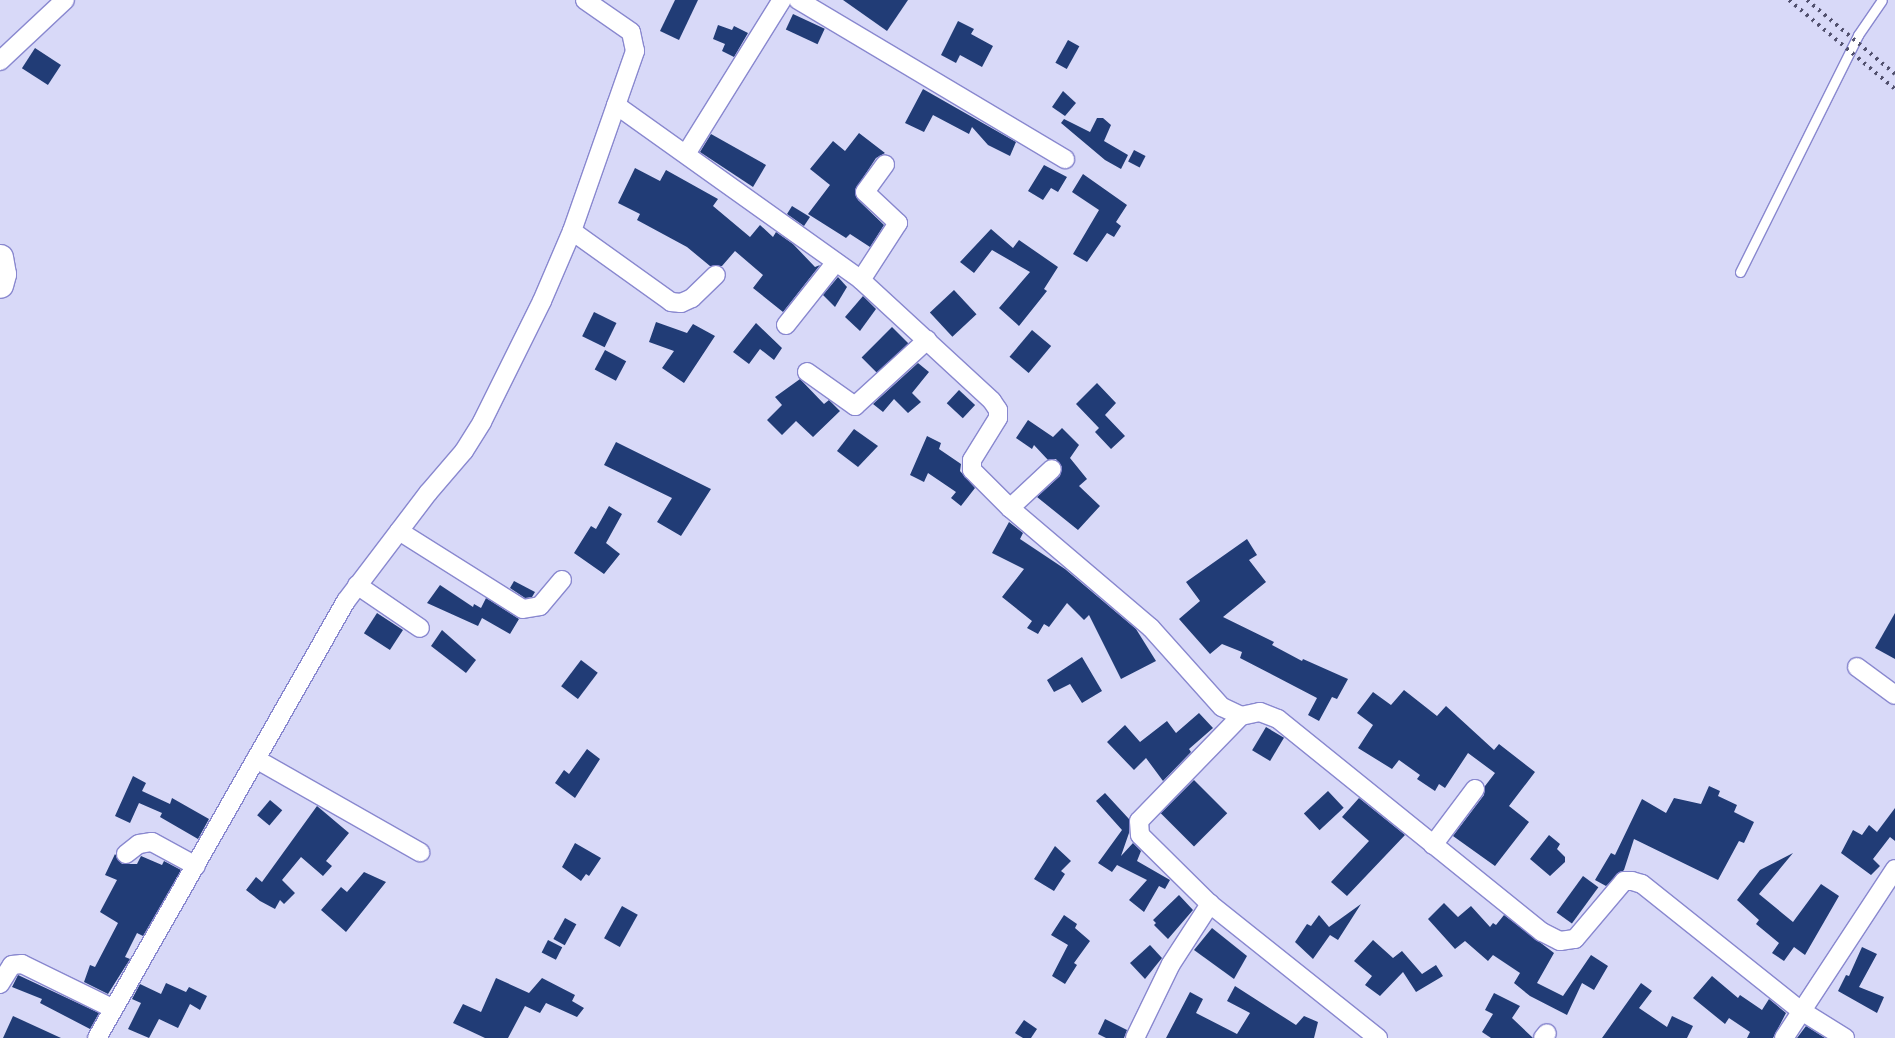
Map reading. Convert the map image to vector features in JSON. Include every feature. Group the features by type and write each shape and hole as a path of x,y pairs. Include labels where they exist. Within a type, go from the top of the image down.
{"street":[{"path":"0,61 65,0"},
{"path":"97,1038 357,585 464,451 482,422 542,301 572,232 635,51 635,41 632,32 585,0"},
{"path":"686,154 782,0"},
{"path":"798,0 1065,159"},
{"path":"616,105 861,280 927,340 998,410 998,418 971,465 1010,508 1151,628 1216,701 1241,716"},
{"path":"861,280 898,223 865,192 885,164"},
{"path":"572,232 671,302 681,303 692,298 716,275"},
{"path":"0,257 3,274 0,285"},
{"path":"786,325 836,262"},
{"path":"808,372 854,406 927,340"},
{"path":"1010,508 1052,470"},
{"path":"399,531 523,609 540,606 562,580"},
{"path":"357,585 420,628"},
{"path":"1857,667 1895,695"},
{"path":"1378,1038 1210,904 1140,835 1139,821 1241,716 1260,712 1278,719 1542,932 1567,943 1583,934 1624,881 1642,884 1800,1010 1845,1038"},
{"path":"256,759 420,852"},
{"path":"1433,845 1475,789"},
{"path":"126,854 139,844 152,842 196,866"},
{"path":"1784,1038 1800,1010 1895,869"},
{"path":"1135,1038 1175,957 1210,904"},
{"path":"0,984 12,965 22,964 114,1010"}],"lane":[{"path":"1740,272 1858,35 1882,0"}],"building":[{"path":"675,0 698,0 679,40 660,31"},
{"path":"843,0 908,0 887,31"},
{"path":"793,14 825,29 818,44 786,29"},
{"path":"958,21 974,29 971,34 993,46 982,67 960,55 956,63 941,55"},
{"path":"718,25 732,30 734,26 748,33 734,57 722,51 725,44 713,39"},
{"path":"1068,40 1079,46 1067,69 1055,63"},
{"path":"35,48 61,65 48,85 22,68"},
{"path":"923,89 1016,142 1010,156 988,145 972,127 969,134 933,115 924,132 905,123"},
{"path":"1063,91 1076,103 1065,116 1052,107"},
{"path":"1097,118 1103,118 1111,125 1104,141 1128,155 1121,169 1105,160 1061,123 1064,119 1090,132"},
{"path":"859,133 885,153 876,158 855,190 858,200 884,225 870,247 850,234 846,238 808,214 830,185 810,169 833,141 845,151"},
{"path":"711,134 766,165 753,187 700,152"},
{"path":"1134,150 1146,156 1140,167 1128,162"},
{"path":"1044,165 1067,177 1058,192 1051,188 1043,200 1028,191"},
{"path":"635,168 660,181 666,170 718,199 713,206 750,237 760,225 773,237 776,232 793,244 815,267 820,265 783,312 753,288 763,275 735,251 722,266 710,266 687,247 637,220 640,214 618,203"},
{"path":"1083,174 1127,205 1116,222 1121,226 1114,237 1107,233 1087,262 1073,254 1099,210 1072,192"},
{"path":"792,206 810,217 804,226 787,214"},
{"path":"991,229 1013,248 1019,240 1058,267 1044,289 1047,291 1019,326 999,308 1030,272 992,250 974,273 960,262"},
{"path":"838,277 847,287 835,307 823,295"},
{"path":"954,290 977,314 952,337 930,313"},
{"path":"863,296 876,309 860,331 845,317"},
{"path":"594,312 616,323 605,347 582,336"},
{"path":"656,322 687,333 693,324 715,336 684,383 662,368 674,351 649,342"},
{"path":"756,323 782,348 774,360 760,349 749,364 733,352"},
{"path":"892,327 908,343 878,374 862,357"},
{"path":"1032,330 1051,346 1029,373 1010,357"},
{"path":"605,350 626,361 616,381 595,369"},
{"path":"918,363 929,372 912,393 921,402 908,413 894,399 883,412 873,404"},
{"path":"800,379 824,404 829,400 840,411 813,437 796,421 782,435 767,420 782,405 775,397"},
{"path":"1097,383 1116,403 1105,415 1125,436 1111,449 1095,432 1099,428 1076,404"},
{"path":"959,390 975,405 963,418 947,403"},
{"path":"1028,420 1053,437 1062,428 1079,445 1070,458 1087,479 1079,486 1100,506 1078,530 1037,497 1060,476 1062,467 1056,459 1048,460 1034,445 1032,449 1016,438"},
{"path":"854,429 878,446 858,467 837,451"},
{"path":"927,436 941,443 939,449 961,464 960,471 975,488 961,506 951,498 956,492 928,473 924,482 910,475"},
{"path":"616,442 711,489 681,536 657,522 672,498 604,465"},
{"path":"609,506 622,514 606,543 620,554 604,574 574,553 591,526 596,529"},
{"path":"1009,522 1023,533 1020,539 1065,569 1136,629 1156,661 1121,679 1089,615 1084,620 1067,603 1049,627 1044,624 1038,634 1027,628 1032,621 1002,597 1024,569 992,553"},
{"path":"1247,539 1257,555 1249,560 1266,582 1223,617 1274,642 1272,645 1302,661 1303,659 1348,679 1337,699 1332,697 1319,721 1308,715 1317,698 1240,658 1242,652 1222,644 1210,654 1179,619 1200,601 1186,582"},
{"path":"514,581 535,592 532,597 525,598 510,588"},
{"path":"440,585 473,607 474,604 481,608 486,598 519,619 510,634 482,618 478,626 427,603"},
{"path":"377,613 403,630 390,650 364,633"},
{"path":"1895,613 1895,659 1875,648"},
{"path":"442,630 476,660 466,673 431,646"},
{"path":"1082,657 1102,691 1082,703 1070,684 1054,692 1047,680"},
{"path":"581,660 598,673 578,699 561,686"},
{"path":"1404,690 1437,716 1446,706 1494,750 1499,744 1535,772 1509,806 1529,822 1495,866 1453,836 1484,795 1485,786 1495,773 1468,753 1445,788 1439,784 1435,791 1417,779 1420,775 1399,760 1392,769 1358,748 1373,725 1357,713 1373,692 1391,705"},
{"path":"1199,713 1213,728 1189,749 1191,752 1163,781 1146,758 1134,770 1107,742 1125,725 1140,742 1167,721 1176,733"},
{"path":"1266,727 1284,738 1270,761 1252,750"},
{"path":"587,749 600,759 575,798 555,783 564,770 569,774"},
{"path":"133,776 146,783 142,791 170,804 172,798 209,819 198,839 160,817 162,813 139,803 130,823 115,816"},
{"path":"1194,780 1227,813 1194,846 1161,813"},
{"path":"1709,786 1720,791 1718,796 1737,805 1734,812 1754,822 1744,843 1739,841 1718,880 1634,839 1624,870 1606,886 1595,880 1611,853 1615,855 1642,799 1666,813 1674,798 1701,804"},
{"path":"1328,791 1344,808 1320,830 1304,814"},
{"path":"1105,793 1129,819 1129,833 1121,856 1133,843 1141,851 1137,861 1170,880 1165,889 1159,886 1144,912 1129,900 1147,880 1117,865 1112,872 1098,863 1122,830 1096,801"},
{"path":"1359,798 1405,835 1347,896 1331,882 1369,841 1342,817"},
{"path":"270,800 282,810 269,826 257,815"},
{"path":"317,806 349,833 326,861 332,866 323,876 301,857 282,880 295,893 284,904 280,900 275,909 260,901 246,890 256,877 262,882"},
{"path":"1895,808 1895,841 1890,837 1873,859 1880,866 1871,875 1841,853 1853,830 1862,835 1869,825 1877,832"},
{"path":"1549,835 1560,844 1557,849 1565,857 1565,862 1550,876 1530,859"},
{"path":"575,843 601,858 589,876 586,874 581,881 562,867"},
{"path":"1055,846 1071,861 1061,871 1065,874 1054,891 1034,879"},
{"path":"1793,853 1759,894 1793,922 1821,884 1839,896 1805,955 1794,947 1784,961 1772,953 1779,943 1756,924 1759,920 1737,900 1760,870"},
{"path":"115,854 122,864 137,864 141,856 162,865 164,861 181,870 143,936 137,933 125,957 130,959 108,994 84,982 90,965 95,967 118,923 100,912 117,880 105,875"},
{"path":"364,872 386,882 346,932 321,910 341,887 347,892"},
{"path":"1583,876 1598,887 1572,924 1557,912"},
{"path":"1179,895 1193,910 1168,939 1154,925 1156,923 1153,920"},
{"path":"1444,903 1458,917 1471,906 1490,927 1493,923 1496,925 1504,915 1554,953 1537,983 1563,996 1591,955 1608,966 1594,990 1582,983 1567,1015 1530,996 1514,983 1520,973 1493,955 1488,961 1465,941 1455,949 1428,919"},
{"path":"1361,904 1338,940 1330,935 1313,959 1295,942 1307,924 1311,926 1319,915 1329,927"},
{"path":"622,906 638,915 620,947 604,938"},
{"path":"1064,915 1077,924 1075,928 1090,941 1074,963 1077,965 1065,984 1052,976 1068,945 1051,935"},
{"path":"565,918 576,924 565,945 553,939"},
{"path":"1212,928 1247,956 1234,979 1194,950"},
{"path":"548,940 562,947 556,960 542,952"},
{"path":"1373,940 1393,958 1402,951 1422,974 1436,965 1443,976 1416,992 1403,972 1380,996 1365,985 1372,976 1354,961"},
{"path":"1150,945 1162,958 1145,979 1130,963"},
{"path":"1862,947 1877,954 1859,987 1884,997 1877,1013 1838,991 1846,975 1849,976"},
{"path":"18,975 99,1013 90,1029 40,1003 42,999 12,987"},
{"path":"1712,976 1738,998 1740,995 1762,1010 1769,999 1786,1013 1773,1038 1747,1038 1750,1032 1729,1018 1725,1024 1693,998"},
{"path":"496,978 529,993 542,978 575,995 572,1001 584,1008 577,1017 546,1003 540,1013 525,1006 508,1038 485,1038 453,1023 463,1004 481,1012"},
{"path":"166,983 186,992 189,987 207,996 200,1010 190,1004 178,1028 159,1019 149,1038 128,1029 141,1003 132,999 140,984 161,994"},
{"path":"1641,983 1652,991 1639,1008 1667,1027 1672,1016 1693,1026 1687,1038 1602,1038"},
{"path":"1235,986 1296,1025 1304,1016 1318,1022 1314,1038 1166,1038 1190,992 1203,999 1196,1013 1237,1034 1250,1013 1227,1001"},
{"path":"1494,993 1520,1006 1512,1018 1533,1038 1491,1038 1482,1032 1493,1014 1485,1010"},
{"path":"13,1016 61,1038 3,1038"},
{"path":"1105,1019 1127,1030 1124,1038 1106,1038 1098,1034"},
{"path":"1024,1020 1037,1029 1031,1038 1023,1038 1015,1033"},
{"path":"1806,1026 1825,1038 1797,1038"}],"railway":[{"path":"1789,0 1895,89"},
{"path":"1807,0 1895,74"}]}
